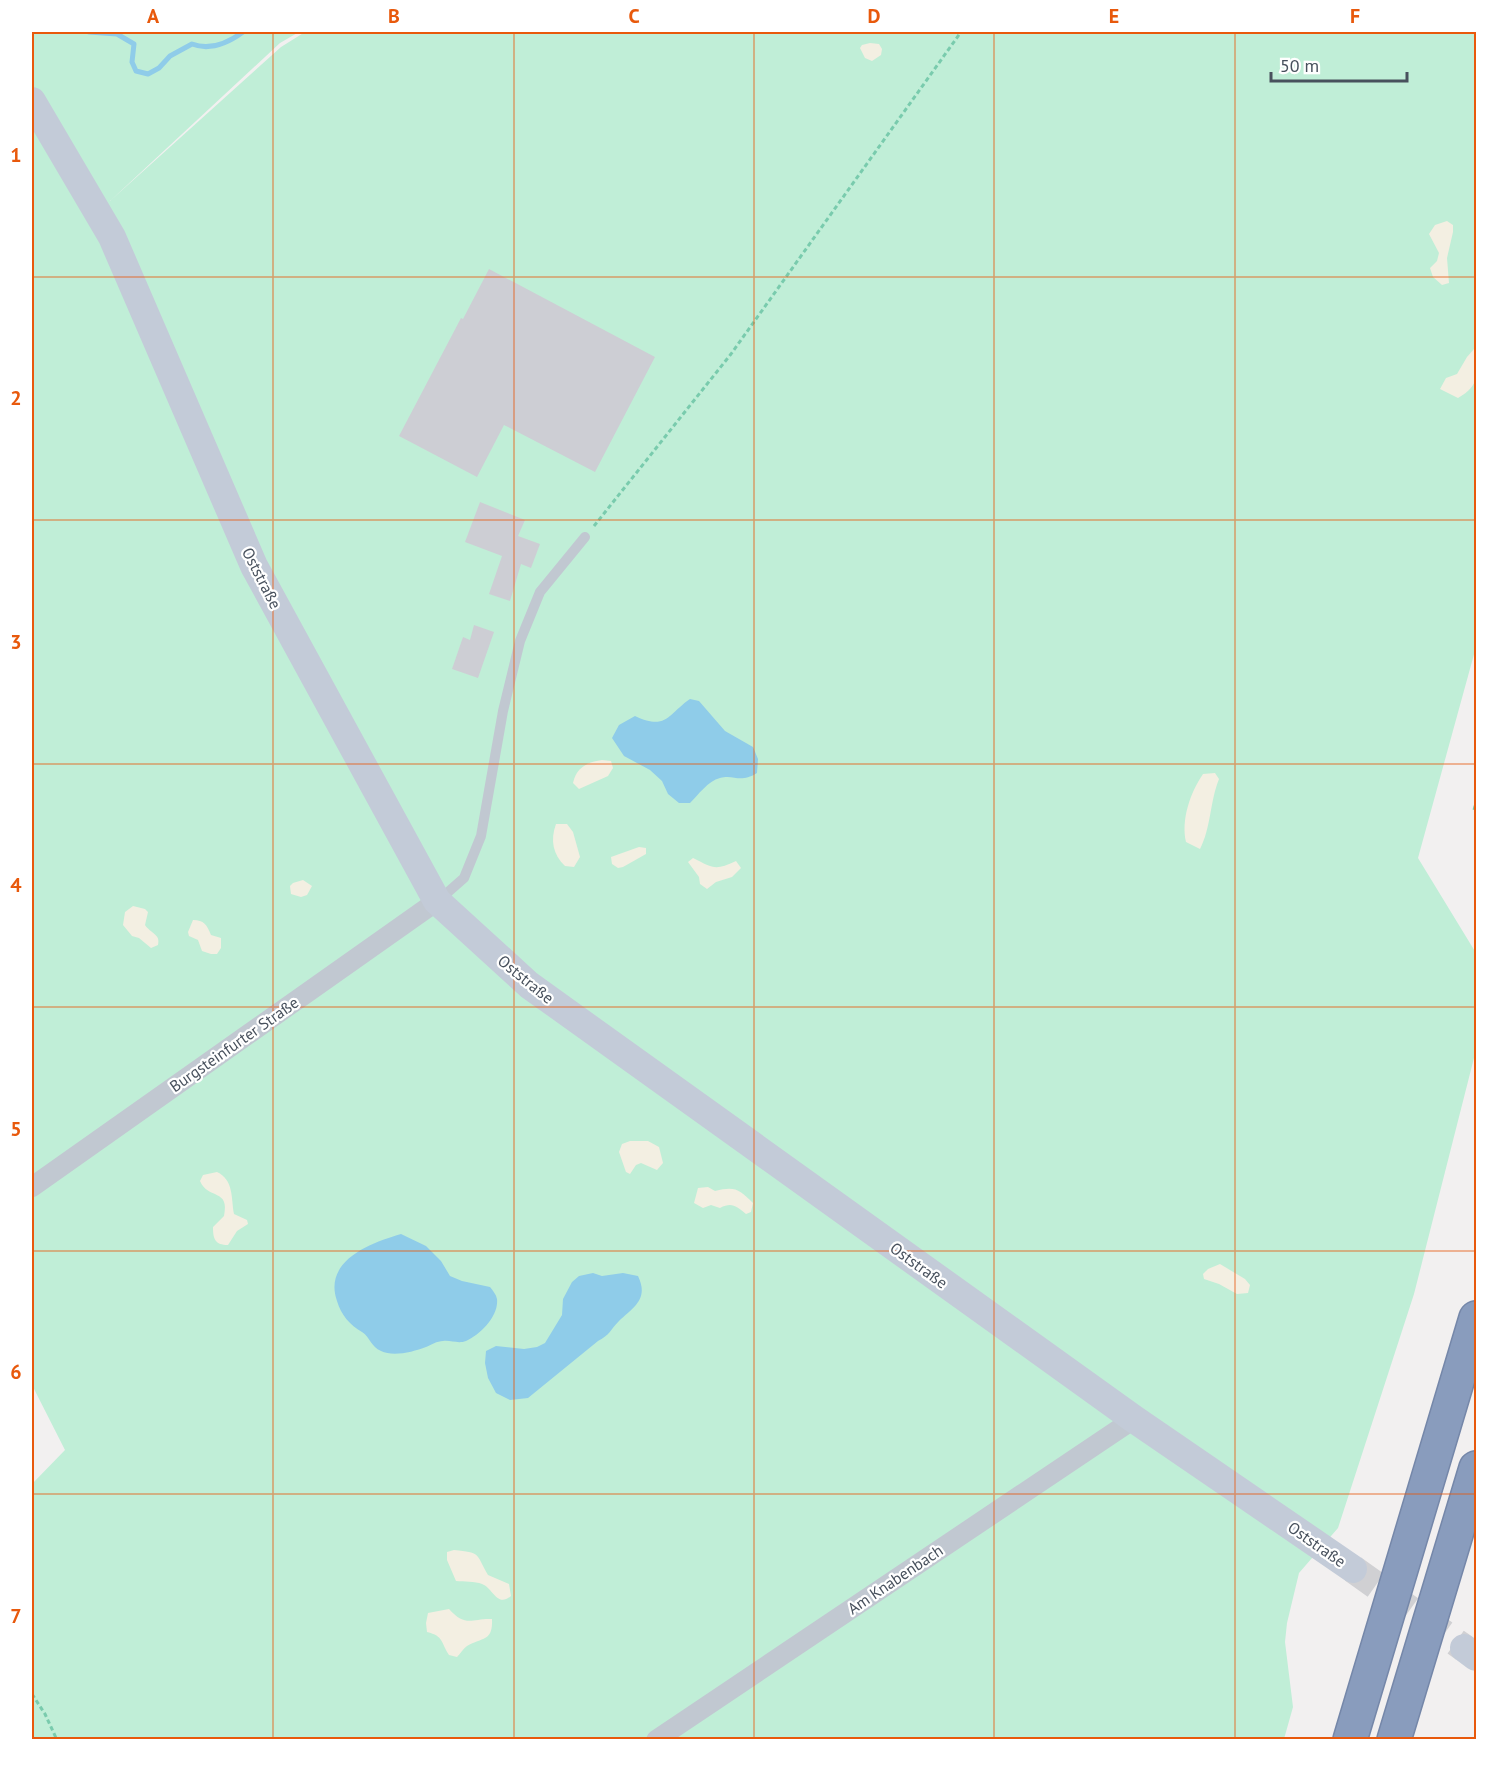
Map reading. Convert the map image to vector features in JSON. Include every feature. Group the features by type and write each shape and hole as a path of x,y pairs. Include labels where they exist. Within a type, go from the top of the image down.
{"highway":[{"path":"1350,1740 1476,1318"},
{"path":"1394,1740 1476,1468"},
{"path":"1453,1548 1476,1509"}],"street":[{"name":"Oststraße","path":"32,101 112,237 254,566 437,901 529,985 1134,1419 1353,1569"},
{"name":"Burgsteinfurter Straße","path":"32,1187 437,901"},
{"name":"Am Knabenbach","path":"656,1740 1134,1419"}],"lane":[{"path":"437,901 464,878 481,836 503,711 520,641 540,592 585,537"}],"path":[{"path":"585,537 731,354 961,32"},
{"path":"1474,810 1476,803"},
{"path":"32,1694 45,1714 57,1740"}],"green space":[{"path":"32,32 299,32 280,43 110,201 281,47 305,32 1476,32 1476,647 1418,858 1476,953 1476,1050 1414,1294 1338,1528 1299,1573 1287,1623 1285,1642 1293,1707 1284,1739 32,1740 32,1484 65,1450 32,1385"}],"sand":[{"path":"870,43 879,44 882,49 881,55 872,61 865,58 860,48"},
{"path":"1447,221 1453,225 1453,232 1447,258 1449,283 1442,285 1433,277 1430,268 1437,261 1439,253 1429,234 1435,225"},
{"path":"1474,349 1476,350 1477,372 1471,388 1458,398 1440,389 1446,378 1457,374"},
{"path":"602,760 611,761 613,768 608,776 579,789 573,783 577,773 583,767"},
{"path":"1215,773 1219,779 1200,849 1186,842 1186,816 1194,790 1203,774"},
{"path":"556,824 567,824 573,832 580,857 574,867 565,866 555,852 553,836"},
{"path":"639,847 646,848 646,854 623,867 618,868 612,864 611,857"},
{"path":"693,858 714,867 736,861 741,868 732,877 716,882 707,889 700,884 699,877 688,862"},
{"path":"303,880 312,886 307,895 301,897 291,894 290,886"},
{"path":"133,906 148,912 145,925 157,936 158,945 151,948 139,938 132,936 123,925 125,912"},
{"path":"193,920 202,922 211,935 221,938 221,948 217,954 202,951 198,940 189,936 188,932"},
{"path":"630,1141 648,1141 659,1147 663,1163 657,1170 641,1163 636,1165 630,1174 626,1172 619,1152 622,1144"},
{"path":"217,1172 229,1185 234,1214 247,1220 248,1224 237,1231 228,1245 218,1242 214,1238 213,1231 213,1227 224,1216 224,1201 208,1191 200,1181 203,1175"},
{"path":"708,1187 715,1191 732,1189 740,1192 753,1203 751,1212 746,1214 731,1205 720,1208 711,1205 703,1208 694,1203 698,1188"},
{"path":"1220,1264 1245,1279 1250,1285 1248,1293 1237,1294 1204,1279 1203,1274 1208,1269"},
{"path":"454,1550 476,1555 488,1575 509,1584 511,1596 502,1600 482,1584 456,1581 447,1560 447,1552"},
{"path":"449,1609 460,1618 469,1621 492,1619 491,1632 486,1638 467,1646 457,1657 449,1655 441,1640 427,1632 428,1613"}],"water":[{"path":"690,699 699,701 725,731 753,747 758,759 757,773 746,778 725,777 716,780 711,782 690,803 679,803 668,794 662,781 650,770 624,756 612,738 619,725 635,716 654,722 661,721"},
{"path":"401,1234 426,1246 441,1261 450,1276 490,1287 496,1296 497,1305 492,1318 477,1334 463,1342 441,1341 415,1351 391,1354 378,1349 347,1319 341,1311 334,1287 343,1265 363,1249"},
{"path":"593,1273 602,1276 623,1273 638,1276 642,1291 635,1307 605,1337 528,1398 510,1400 496,1393 488,1378 485,1363 486,1351 496,1346 524,1349 545,1343 562,1315 563,1299 572,1282 579,1276"}],"building":[{"path":"489,269 655,357 595,472 504,425 477,477 399,436"},
{"path":"480,502 525,520 518,536 540,544 531,568 521,564 510,601 489,594 502,556 465,542"},
{"path":"474,625 494,632 478,678 452,669 463,637 470,640"}],"waterway":[{"path":"89,32 117,34 134,44 132,62 136,71 148,74 159,68 170,56 192,44 205,47 219,45 243,32"}],"tunnel":[{"path":"1353,1569 1464,1648"}]}
